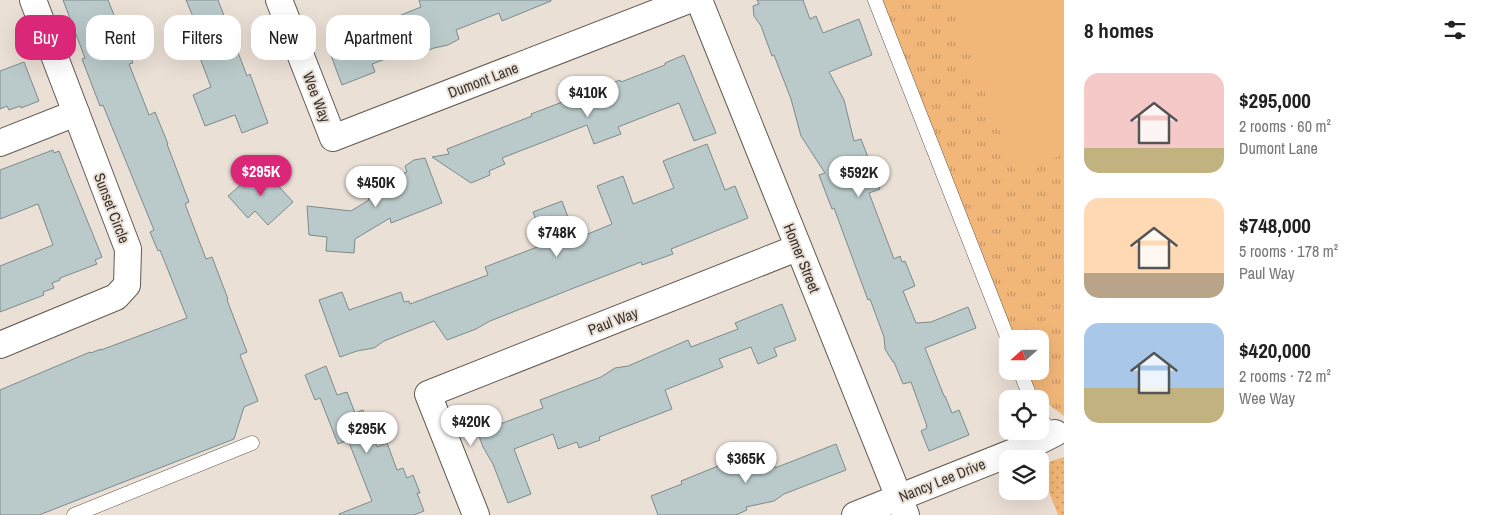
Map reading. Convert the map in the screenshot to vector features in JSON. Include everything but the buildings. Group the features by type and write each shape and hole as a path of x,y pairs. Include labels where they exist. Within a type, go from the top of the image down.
{"street":[{"name":"Sunset Circle","path":"0,344 116,298 128,285 128,249 32,0"},
{"name":"Wee Way","path":"279,0 333,138"},
{"name":"Dumont Lane","path":"333,138 689,0"},
{"name":"Homer Street","path":"699,0 903,506"},
{"path":"0,143 76,113"},
{"name":"Paul Way","path":"476,515 428,394 798,248"},
{"name":"Nancy Lee Drive","path":"855,515 903,506 1030,445 1053,428"}],"lane":[{"path":"875,0 1004,330"},
{"path":"74,515 252,443"}],"green space":[{"path":"882,0 1064,0 1064,416 1049,404 1049,390 1037,390 1031,380 1049,380 1049,330 1011,330"},
{"path":"949,0 1064,0 1064,154 1016,173"},
{"path":"1064,457 1064,515 1058,515 1049,492 1049,462"}]}
